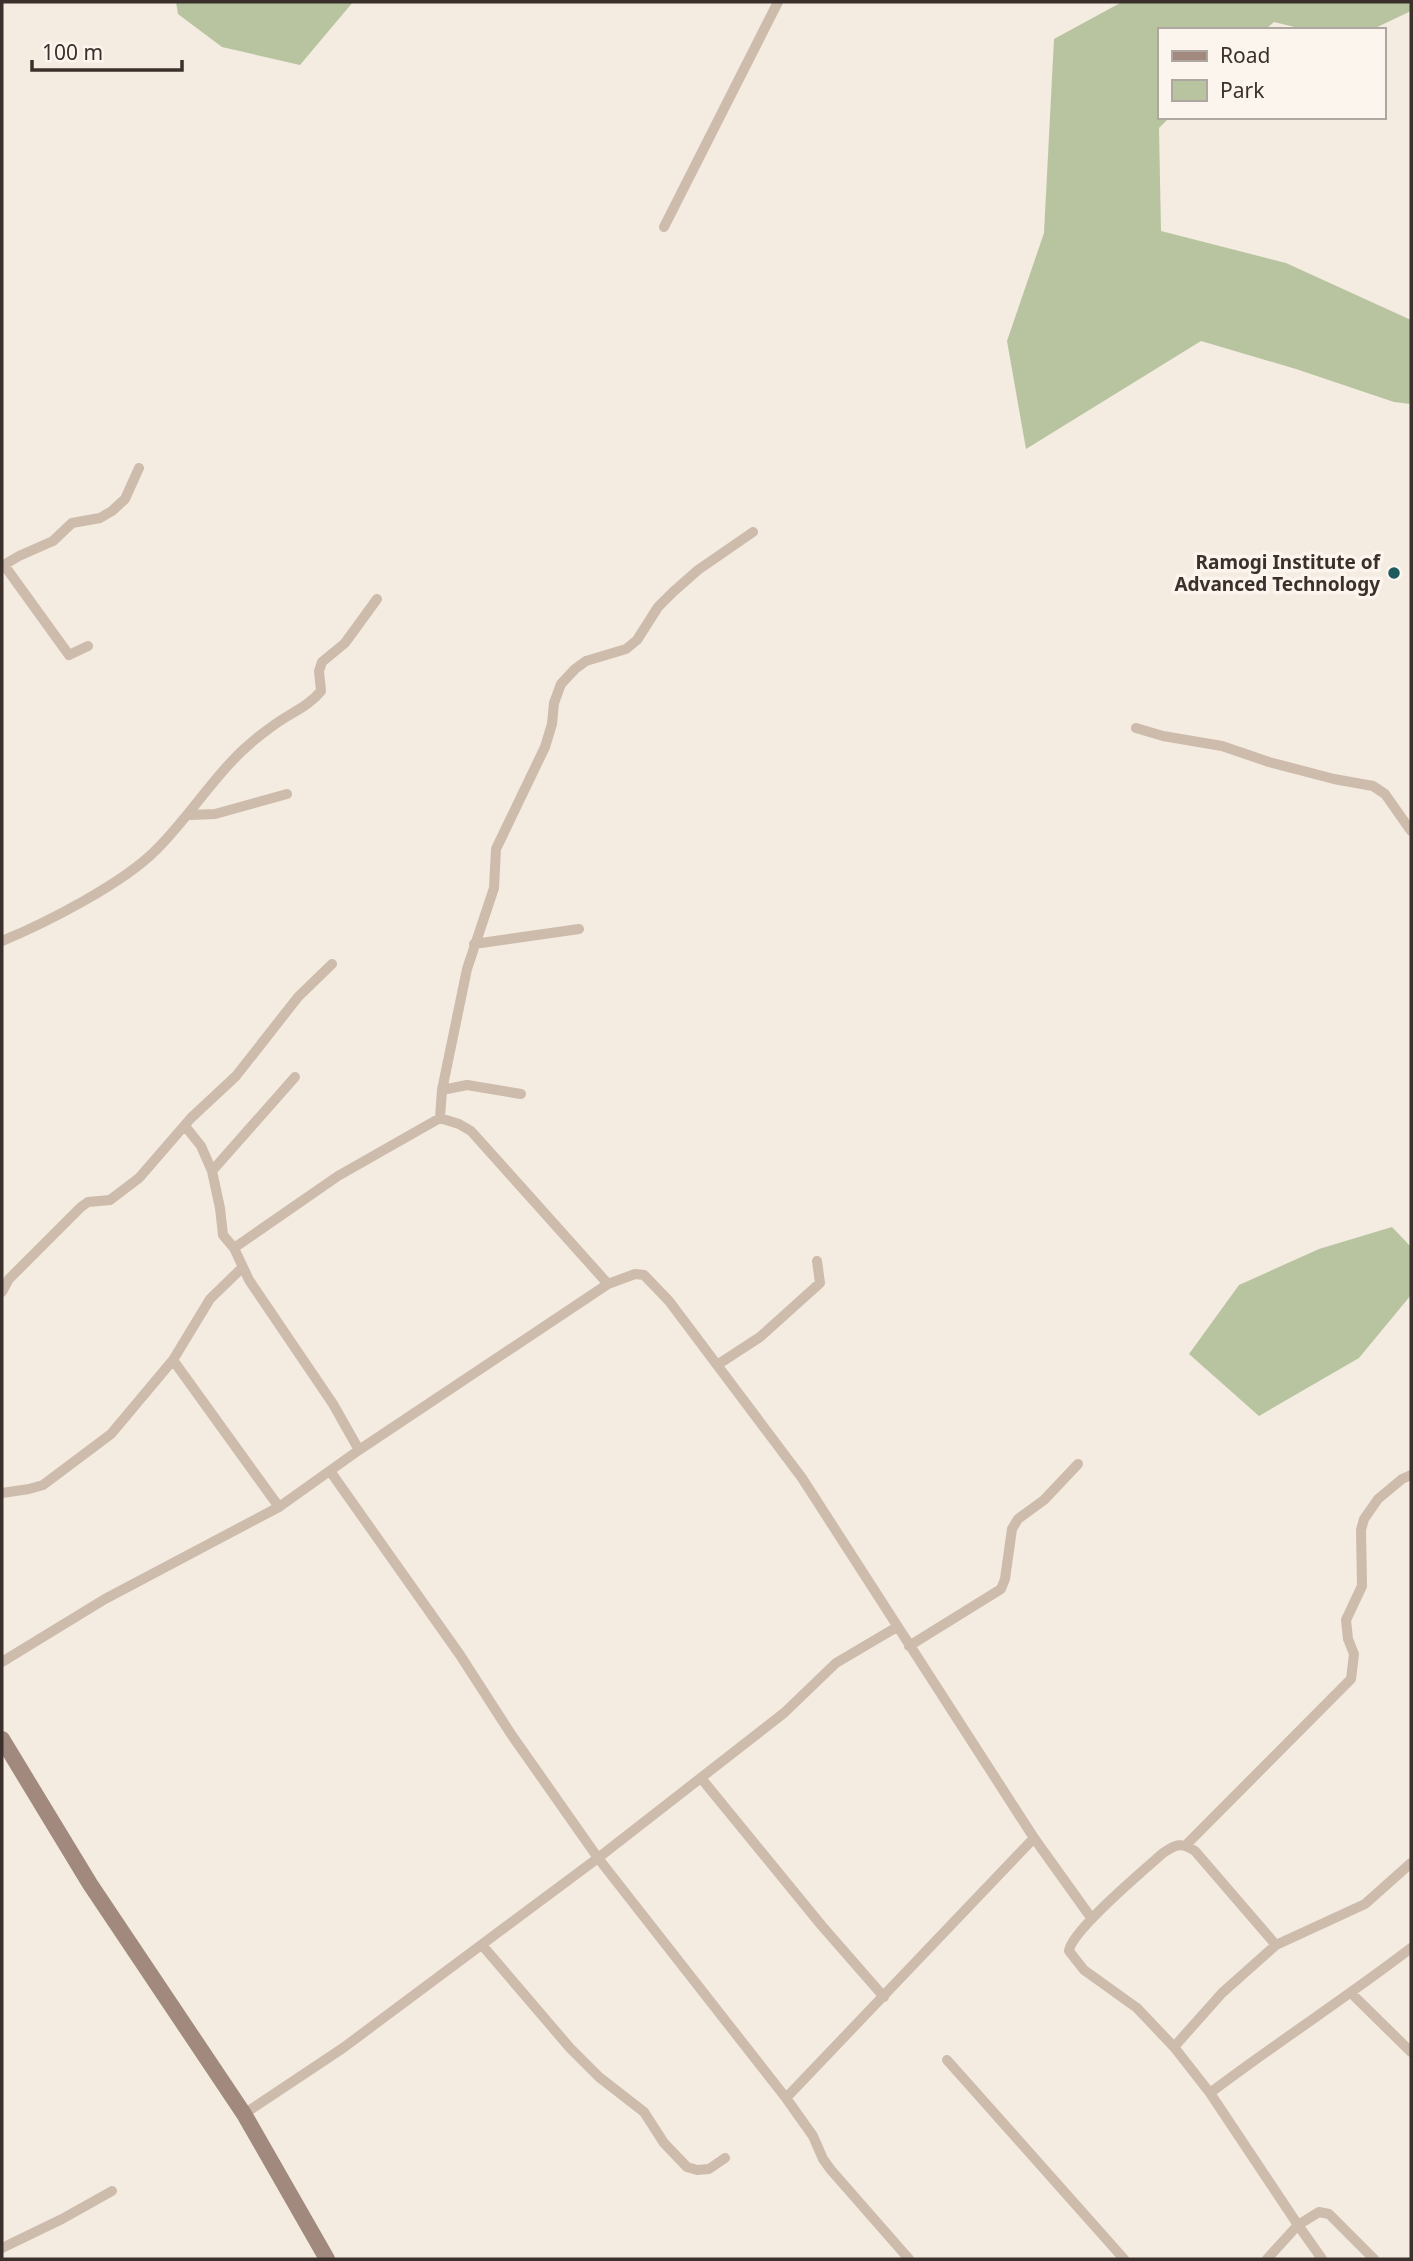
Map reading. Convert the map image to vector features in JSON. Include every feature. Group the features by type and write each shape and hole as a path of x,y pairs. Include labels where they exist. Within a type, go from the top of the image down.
{"main road":[{"path":"2,1739 89,1884 244,2114 327,2259"}],"street":[{"path":"664,227 778,2"},
{"path":"89,646 69,655 3,566 53,541 72,523 100,518 112,511 125,499 139,468"},
{"path":"440,1118 442,1090 474,944 494,888 496,849 545,747 552,724 554,703 561,684 586,661 626,649 637,640 658,607 673,592 698,569 753,532"},
{"path":"2,941 93,895 155,852 190,815 233,760 275,724 308,704 321,691 319,671 322,662 345,643 377,599"},
{"path":"1136,728 1163,736 1222,746 1282,766 1373,786 1385,794 1411,831"},
{"path":"190,815 215,814 287,794"},
{"path":"474,944 579,929"},
{"path":"2,1292 9,1279 81,1207 88,1202 110,1200 139,1178 185,1126 236,1076 298,997 332,964"},
{"path":"212,1171 295,1077"},
{"path":"442,1090 467,1085 521,1094"},
{"path":"233,1248 338,1176 440,1118 471,1131 608,1284"},
{"path":"185,1126 201,1146 212,1171 223,1235 256,1290 333,1404 359,1450"},
{"path":"717,1365 760,1337 814,1290 820,1283 817,1261"},
{"path":"2,1493 43,1485 111,1434 173,1360 210,1298 243,1267"},
{"path":"2,1662 117,1593 279,1507 359,1450 608,1284 635,1274 644,1275 669,1301 802,1478 1034,1838 1092,1919"},
{"path":"173,1360 279,1507"},
{"path":"909,1646 1001,1589 1005,1579 1012,1529 1018,1519 1044,1500 1079,1464"},
{"path":"330,1471 460,1655 511,1734 598,1858 786,2098 813,2136 831,2170 909,2259"},
{"path":"1186,1845 1351,1679 1354,1654 1348,1639 1346,1620 1362,1586 1361,1530 1364,1519 1378,1499 1411,1475"},
{"path":"244,2114 343,2048 598,1858 784,1713 836,1663 897,1626"},
{"path":"701,1777 822,1926 884,1997"},
{"path":"786,2098 1034,1838"},
{"path":"1276,1945 1195,1851 1186,1845 1175,1844 1092,1919 1071,1942 1069,1951 1084,1970 1137,2008 1174,2047 1210,2093 1322,2259"},
{"path":"1174,2047 1222,1993 1276,1945 1371,1900 1411,1863"},
{"path":"482,1944 570,2048 599,2077 643,2112 664,2143 687,2167 697,2171 709,2169 725,2158"},
{"path":"1210,2093 1352,1994 1411,1948"},
{"path":"1352,1994 1411,2052"},
{"path":"947,2060 1124,2259"},
{"path":"2,2248 112,2191"},
{"path":"1267,2259 1298,2225 1319,2212 1329,2214 1374,2259"}],"green space":[{"path":"176,2 353,2 300,65 222,47 178,14"},
{"path":"1122,2 1411,2 1411,11 1375,28 1299,28 1274,22 1267,28 1158,28 1158,119 1168,119 1159,128 1161,231 1286,263 1411,320 1411,404 1394,402 1201,341 1026,449 1007,341 1044,233 1054,39"},
{"path":"1392,1227 1411,1247 1411,1295 1359,1358 1259,1416 1189,1354 1239,1285 1319,1249"}],"place":[{"name":"Ramogi Institute of Advanced Technology","path":"1394,573"}]}
